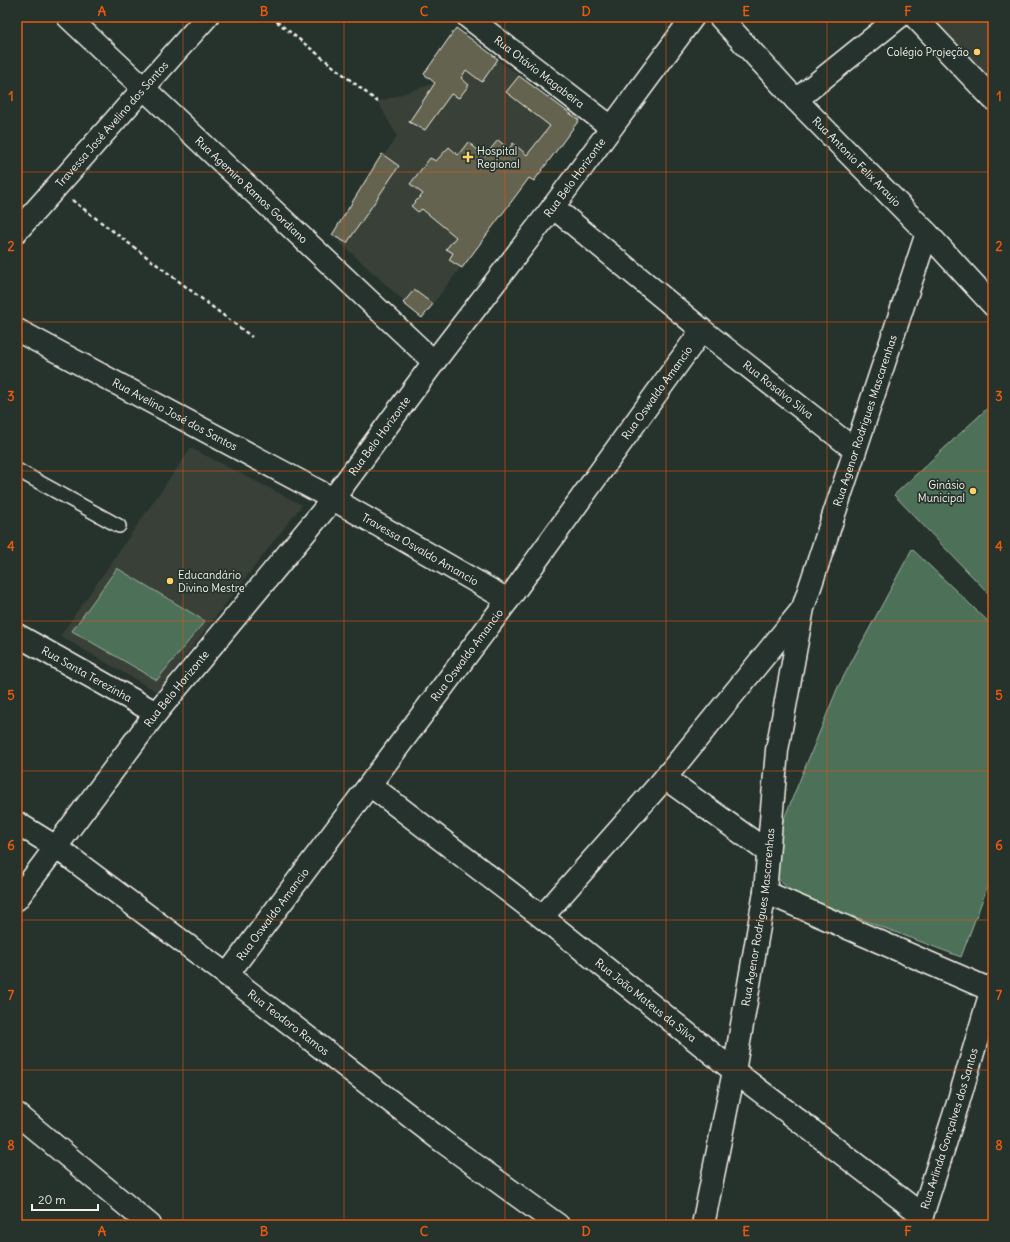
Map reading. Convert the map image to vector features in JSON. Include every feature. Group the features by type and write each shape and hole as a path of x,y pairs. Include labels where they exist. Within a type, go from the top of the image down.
{"street":[{"name":"Rua Agemiro Ramos Gordiano","path":"68,17 434,362"},
{"name":"Travessa José Avelino dos Santos","path":"17,231 143,87 207,17"},
{"name":"Rua Otávio Magabeira","path":"468,17 611,127"},
{"name":"Rua Antonio Felix Araujo","path":"720,17 796,100 927,233 993,305"},
{"path":"796,100 899,17"},
{"path":"915,17 993,99"},
{"name":"Rua Belo Horizonte","path":"17,899 156,713 332,499 434,362 553,207 688,19"},
{"name":"Rua Rosalvo Silva","path":"553,207 702,330 855,450"},
{"name":"Rua Agenor Rodrigues Mascarenhas","path":"703,1225 734,1071 764,892 777,750 803,608 927,233"},
{"name":"Rua Avelino José dos Santos","path":"17,330 332,499"},
{"name":"Rua Oswaldo Amancio","path":"227,975 508,600 702,330"},
{"name":"Travessa Osvaldo Amancio","path":"332,499 508,600"},
{"name":"Rua Agenor Rodrigues Mascarenhas","path":"542,917 665,778 803,608"},
{"name":"Rua Santa Terezinha","path":"17,634 156,713"},
{"path":"665,778 768,852"},
{"name":"Rua João Mateus da Silva","path":"370,785 542,917 920,1220"},
{"name":"Rua Teodoro Ramos","path":"17,823 56,847 227,975 442,1140 558,1225"},
{"path":"764,892 992,988"},
{"name":"Rua Arlinda Gonçalves dos Santos","path":"920,1220 958,1103 992,988"},
{"path":"17,1114 150,1225"}],"lane":[{"path":"17,470 120,526"}],"path":[{"path":"271,17 378,102"},
{"path":"56,188 252,337"}],"shaded area":[{"name":"Colégio Projeção","path":"928,17 993,17 993,88"},
{"name":"Hospital Regional","path":"456,28 579,120 534,181 529,178 422,318 332,235 397,136 378,102 435,83 424,74"},
{"name":"Educandário Divino Mestre","path":"191,448 302,505 157,692 60,636"}],"green space":[{"path":"993,403 993,598 894,495"},
{"path":"912,549 993,626 993,872 961,957 792,893 777,877 779,831 838,687"},
{"path":"117,568 205,621 157,680 72,631"}],"building":[{"path":"456,28 498,59 482,82 466,70 461,78 469,85 459,98 451,94 425,130 409,122 435,83 424,74"},
{"path":"519,76 579,120 534,181 529,178 462,268 449,260 453,253 446,249 456,237 422,209 418,212 411,206 423,194 410,184 430,158 436,161 449,147 458,155 468,142 485,156 498,140 509,149 513,143 527,155 550,126 506,92"},
{"path":"382,154 399,166 347,243 332,235"},
{"path":"414,290 433,304 422,318 403,303"}],"place":[{"name":"Colégio Projeção","path":"977,52"},
{"name":"Hospital Regional","path":"468,157"},
{"name":"Ginásio Municipal","path":"973,491"},
{"name":"Educandário Divino Mestre","path":"170,581"}]}
